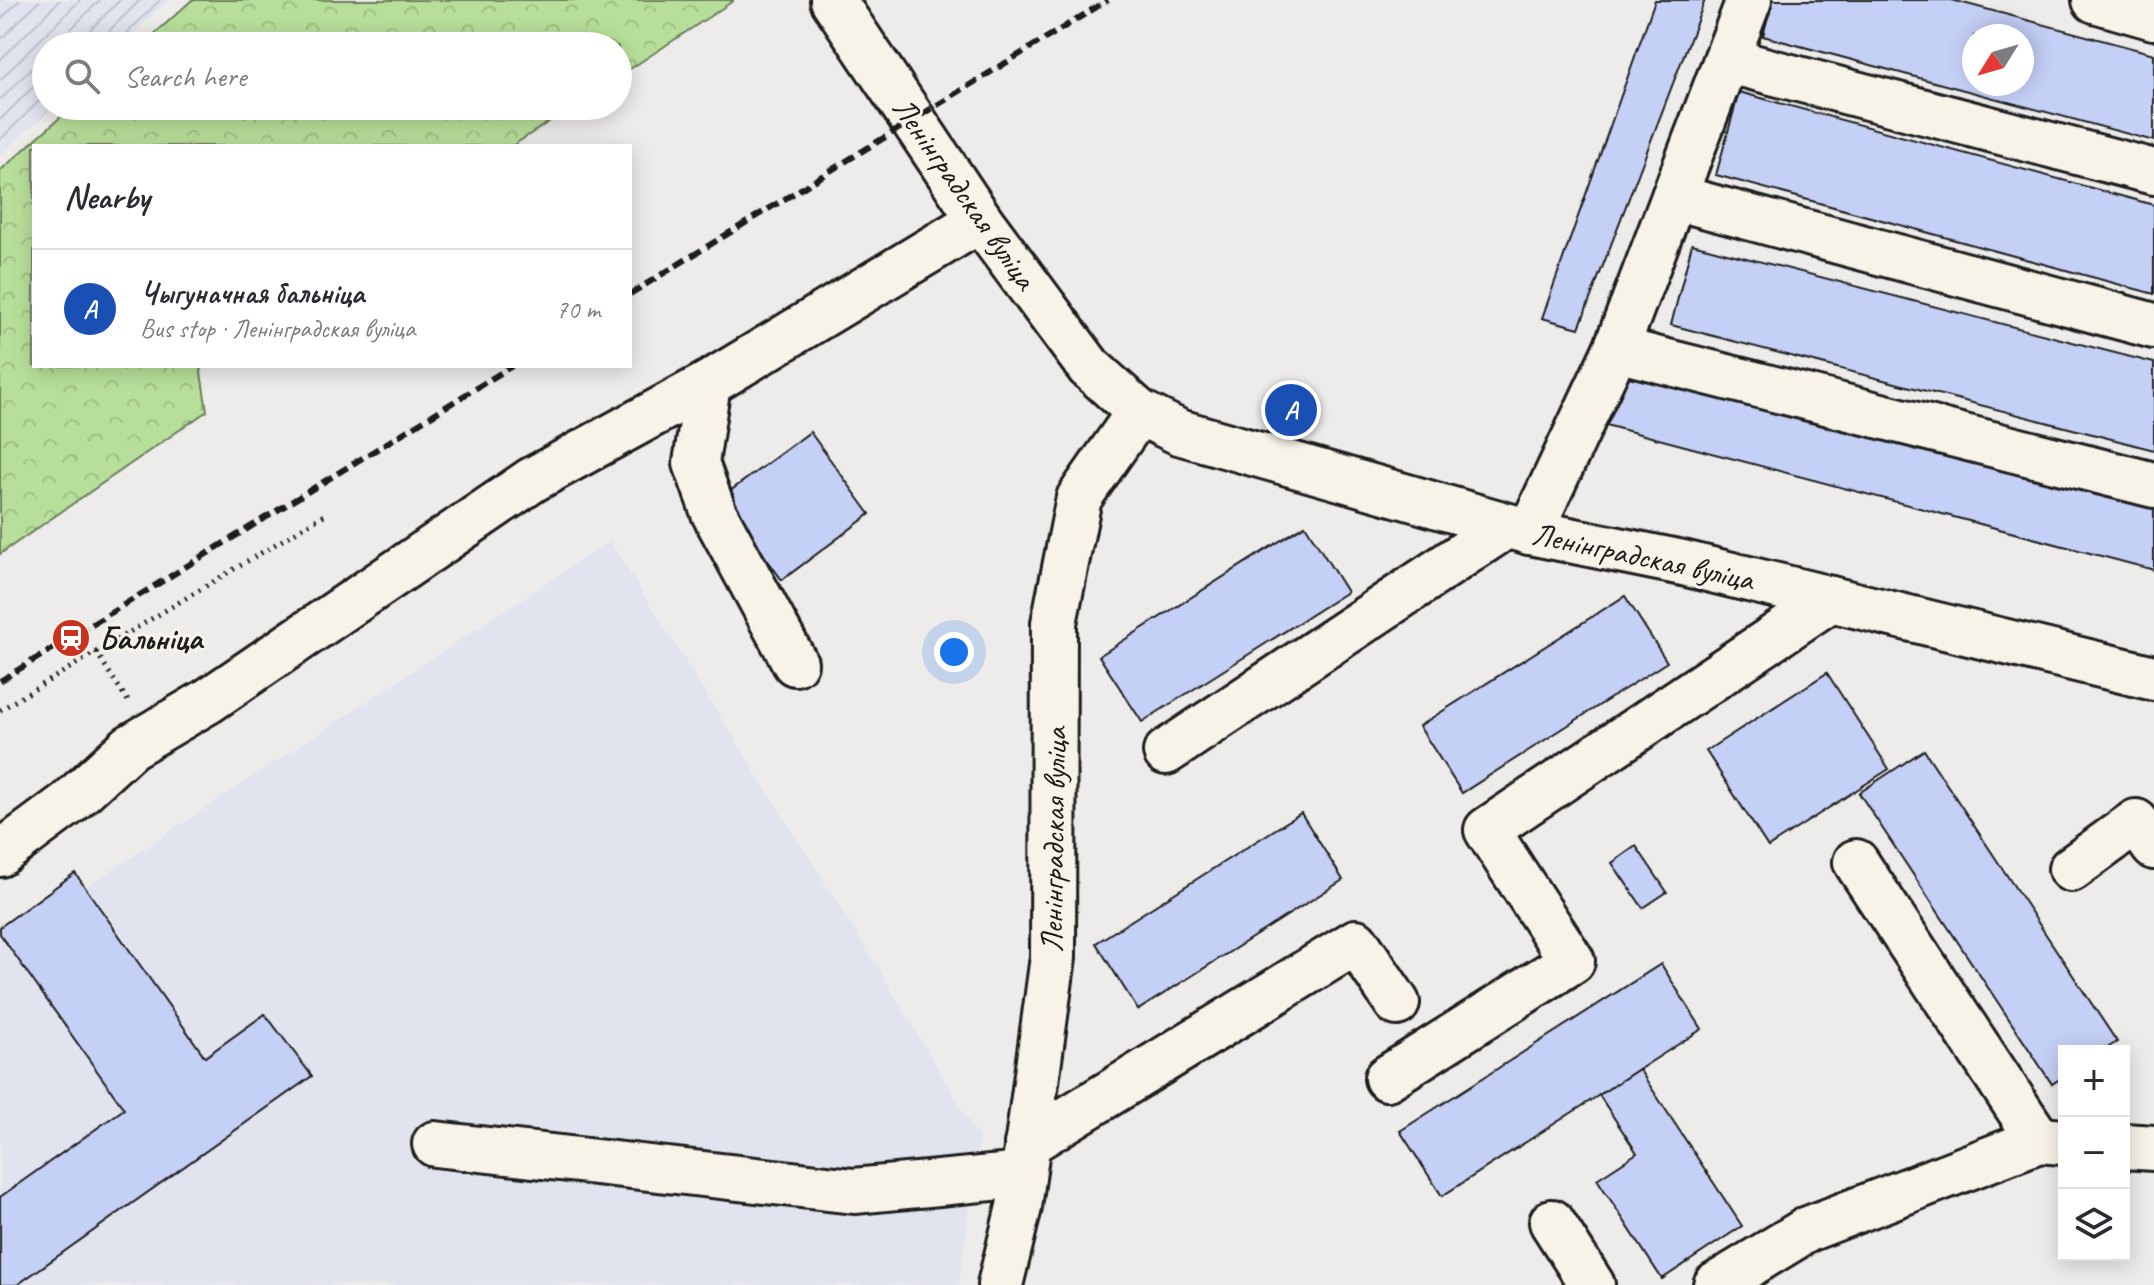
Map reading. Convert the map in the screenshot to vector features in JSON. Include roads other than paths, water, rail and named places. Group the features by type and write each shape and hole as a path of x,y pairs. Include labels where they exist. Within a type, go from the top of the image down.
{"street":[{"name":"Ленінградская вуліца","path":"833,0 980,220 1089,367 1139,412 1179,432 1518,529 1683,563 2154,678"},
{"path":"1166,752 1518,529 1616,349 1749,0"},
{"path":"2095,0 2154,17"},
{"path":"1726,60 2154,172"},
{"path":"1674,197 2154,326"},
{"path":"0,854 70,802 130,747 208,701 532,480 708,384 980,220"},
{"path":"1616,349 2154,485"},
{"path":"708,384 696,463 714,513 795,663"},
{"name":"Ленінградская вуліца","path":"1000,1285 1025,1159 1053,957 1054,623 1079,498 1139,412"},
{"path":"1387,1078 1572,961 1487,830 1831,599"},
{"path":"2071,869 2136,822 2154,847"},
{"path":"1716,1285 1808,1229 2052,1141 1856,862"},
{"path":"435,1144 854,1191 1025,1159 1356,942 1397,1003"},
{"path":"2130,1146 2154,1148"},
{"path":"1552,1222 1592,1285"}],"railway":[{"path":"632,293 1108,0"},
{"path":"0,681 509,368"}],"place":[{"name":"Чыгуначная бальніца","path":"1291,410"},
{"name":"Бальніца","path":"71,638"}]}
